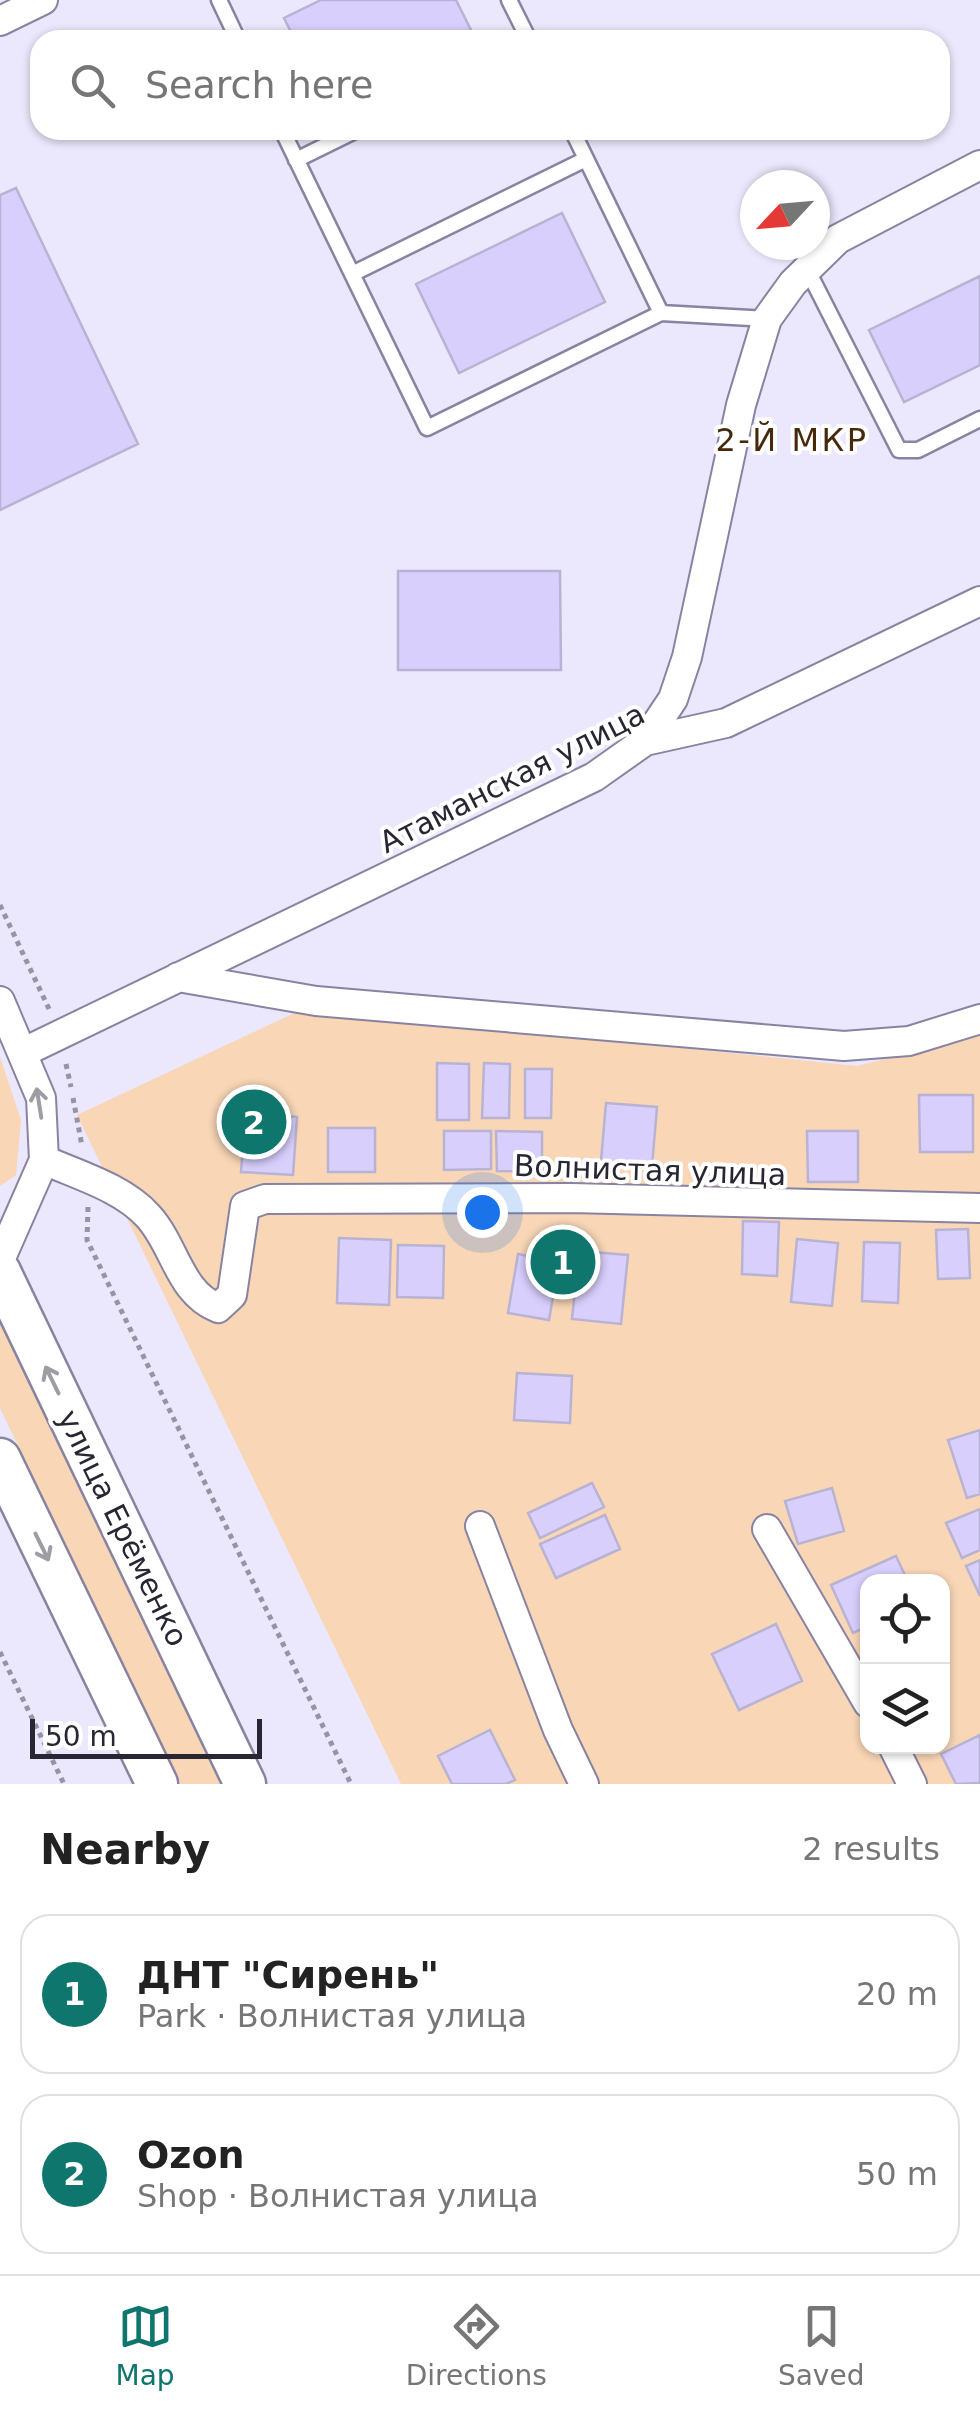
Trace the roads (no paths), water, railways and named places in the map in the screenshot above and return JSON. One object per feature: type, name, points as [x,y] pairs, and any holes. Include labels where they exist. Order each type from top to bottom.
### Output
[{"type":"street","points":[[0,20],[43,0]]},
{"type":"street","points":[[645,741],[673,698],[687,657],[741,405],[767,319],[807,270],[852,230],[980,166]]},
{"type":"street","name":"Атаманская улица","points":[[24,1052],[594,777],[645,741],[726,723],[980,601]]},
{"type":"street","points":[[178,977],[316,1000],[844,1046],[909,1040],[980,1019]]},
{"type":"street","points":[[0,1001],[41,1098],[44,1160],[0,1260]]},
{"type":"street","name":"Волнистая улица","points":[[44,1160],[114,1191],[148,1216],[199,1300],[218,1308],[232,1296],[245,1206],[265,1198],[571,1198],[980,1208]]},
{"type":"street","name":"улица Ерёменко","points":[[0,1272],[245,1784]]},
{"type":"street","points":[[0,1459],[10,1504],[157,1784]]},
{"type":"street","points":[[480,1526],[558,1730],[584,1784]]},
{"type":"street","points":[[767,1528],[860,1688]]},
{"type":"street","points":[[897,1754],[912,1784]]},
{"type":"lane","points":[[219,0],[233,30]]},
{"type":"lane","points":[[509,0],[524,30]]},
{"type":"lane","points":[[287,140],[427,428],[662,314],[767,319]]},
{"type":"lane","points":[[296,160],[337,140]]},
{"type":"lane","points":[[577,140],[662,314]]},
{"type":"lane","points":[[352,274],[586,160]]},
{"type":"lane","points":[[807,270],[899,450],[918,450],[980,419]]},
{"type":"place","name":"Ozon","points":[[254,1122]]},
{"type":"place","name":"ДНТ \"Сирень\"","points":[[563,1262]]},
{"type":"district","name":"2-Й МКР","points":[[792,440]]}]
